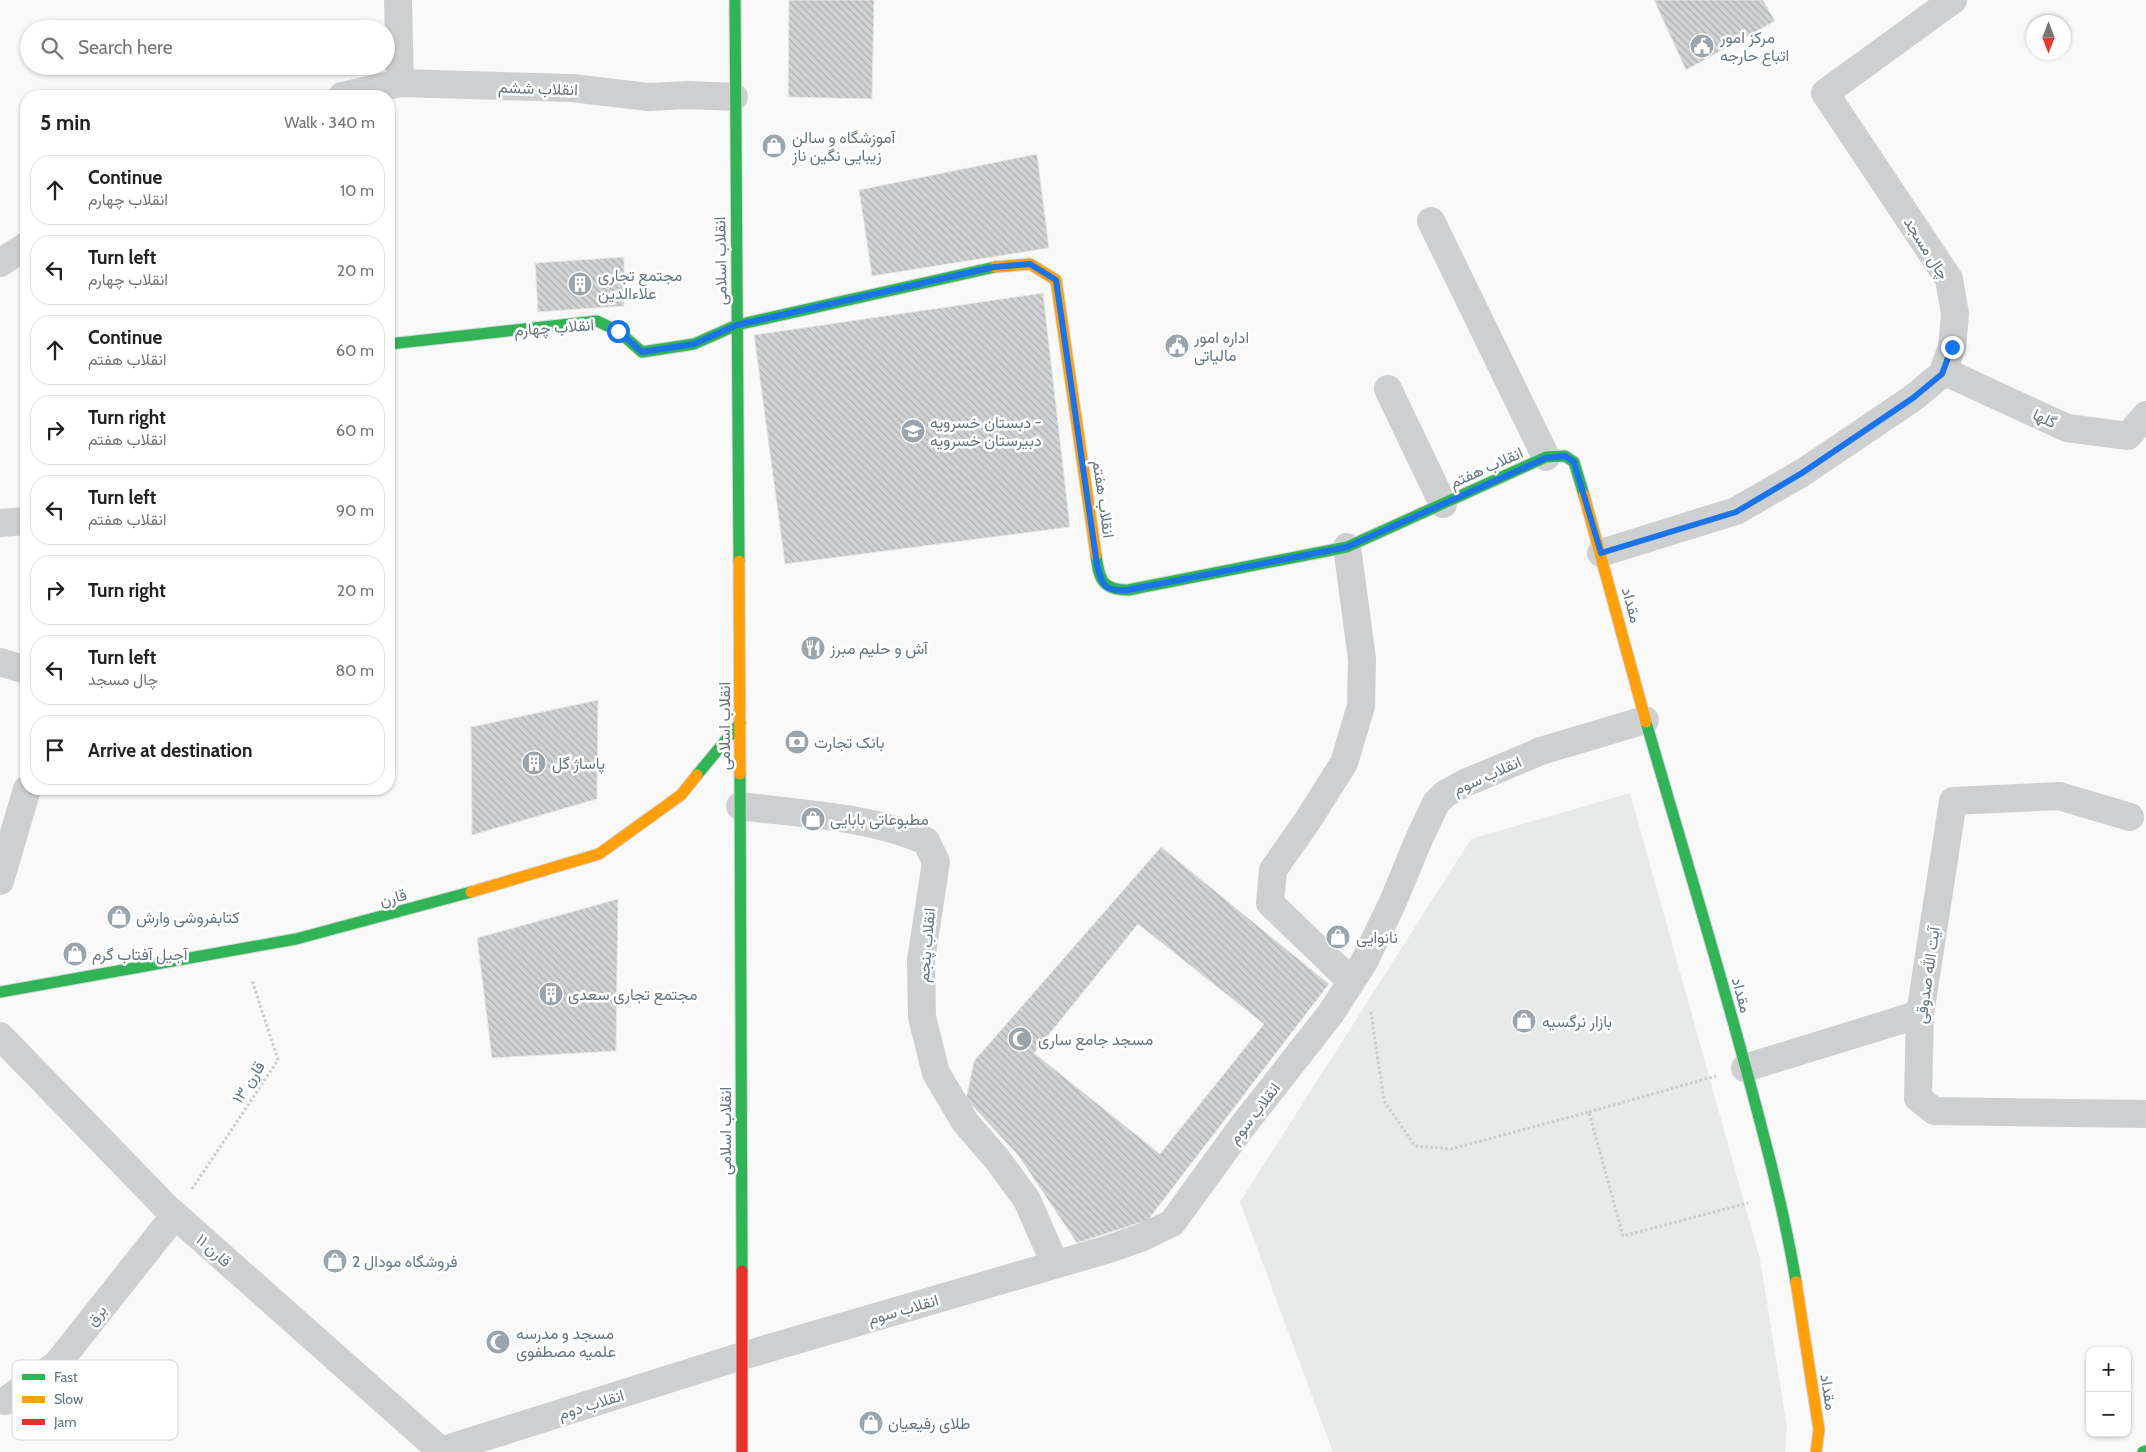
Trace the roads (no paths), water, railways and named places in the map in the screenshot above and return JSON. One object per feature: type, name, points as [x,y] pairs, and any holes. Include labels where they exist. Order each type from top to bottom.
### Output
[{"type":"street","points":[[398,0],[400,83]]},
{"type":"street","name":"انقلاب اسلامی","points":[[735,0],[734,97],[740,723],[742,1452]]},
{"type":"street","name":"چال مسجد","points":[[1942,374],[1952,347],[1955,314],[1949,279],[1825,93],[1953,0]]},
{"type":"street","name":"انقلاب ششم","points":[[369,90],[400,83],[572,88],[648,97],[689,95],[734,97]]},
{"type":"street","points":[[1432,221],[1546,458]]},
{"type":"street","points":[[0,263],[20,250]]},
{"type":"street","name":"انقلاب هفتم","points":[[737,325],[994,267],[1030,264],[1056,280],[1097,565],[1104,586],[1112,591],[1128,590],[1347,547],[1546,458]]},
{"type":"street","name":"انقلاب چهارم","points":[[395,343],[597,321],[618,331],[642,352],[694,344],[737,325]]},
{"type":"street","points":[[1601,553],[1736,512],[1802,473],[1913,398],[1942,374]]},
{"type":"street","name":"گلها","points":[[1942,374],[1952,375],[2067,428],[2128,436],[2146,415]]},
{"type":"street","points":[[1388,389],[1443,504]]},
{"type":"street","name":"مقداد","points":[[1546,458],[1565,456],[1574,462],[1601,553],[1645,720],[1745,1068],[1790,1246],[1819,1430],[1816,1452]]},
{"type":"street","points":[[0,523],[20,521]]},
{"type":"street","points":[[1347,547],[1362,659],[1361,706],[1344,763],[1308,820],[1273,870],[1270,903],[1358,971]]},
{"type":"street","points":[[0,662],[20,668]]},
{"type":"street","name":"انقلاب سوم","points":[[742,1356],[1109,1249],[1143,1237],[1172,1223],[1241,1128],[1331,1013],[1358,971],[1392,904],[1436,803],[1445,794],[1465,783],[1541,751],[1645,720]]},
{"type":"street","name":"قارن","points":[[0,992],[296,939],[469,894],[599,854],[681,795],[740,723]]},
{"type":"street","points":[[0,881],[25,795]]},
{"type":"street","name":"آیت الله صدوقی","points":[[2130,817],[2059,796],[1953,801],[1920,1014],[1918,1098],[1934,1111],[2146,1114]]},
{"type":"street","name":"انقلاب پنجم","points":[[740,806],[878,825],[903,831],[926,841],[936,862],[921,960],[922,1017],[936,1073],[965,1122],[997,1159],[1027,1200],[1055,1264]]},
{"type":"street","points":[[1745,1068],[1920,1014]]},
{"type":"street","name":"قارن ۱۱","points":[[0,1036],[175,1215],[439,1451]]},
{"type":"street","name":"برق","points":[[60,1360],[175,1215]]},
{"type":"street","name":"انقلاب دوم","points":[[439,1451],[742,1356]]},
{"type":"street","name":"برق","points":[[5,1401],[12,1396]]},
{"type":"place","name":"مرکز امور اتباع حارجه","points":[[1702,46]]},
{"type":"place","name":"آموزشگاه و سالن زیبایی نگین ناز","points":[[774,146]]},
{"type":"place","name":"مجتمع تجاری علاءالدین","points":[[580,284]]},
{"type":"place","name":"اداره امور مالیاتی","points":[[1177,346]]},
{"type":"place","name":"دبستان خسرویه - دبیرستان خسرویه","points":[[913,431]]},
{"type":"place","name":"آش و حلیم مبرز","points":[[813,648]]},
{"type":"place","name":"بانک تجارت","points":[[797,742]]},
{"type":"place","name":"پاساژ گل","points":[[534,763]]},
{"type":"place","name":"مطبوعاتی بابایی","points":[[813,819]]},
{"type":"place","name":"کتابفروشی وارش","points":[[119,917]]},
{"type":"place","name":"نانوایی","points":[[1338,937]]},
{"type":"place","name":"آجیل آفتاب گرم","points":[[75,954]]},
{"type":"place","name":"مجتمع تجاری سعدی","points":[[551,994]]},
{"type":"place","name":"بازار نرگسیه","points":[[1524,1021]]},
{"type":"place","name":"مسجد جامع ساری","points":[[1020,1039]]},
{"type":"place","name":"فروشگاه مودال 2","points":[[335,1261]]},
{"type":"place","name":"مسجد و مدرسه علمیه مصطفوی","points":[[498,1342]]},
{"type":"place","name":"طلای رفیعیان","points":[[871,1423]]}]
